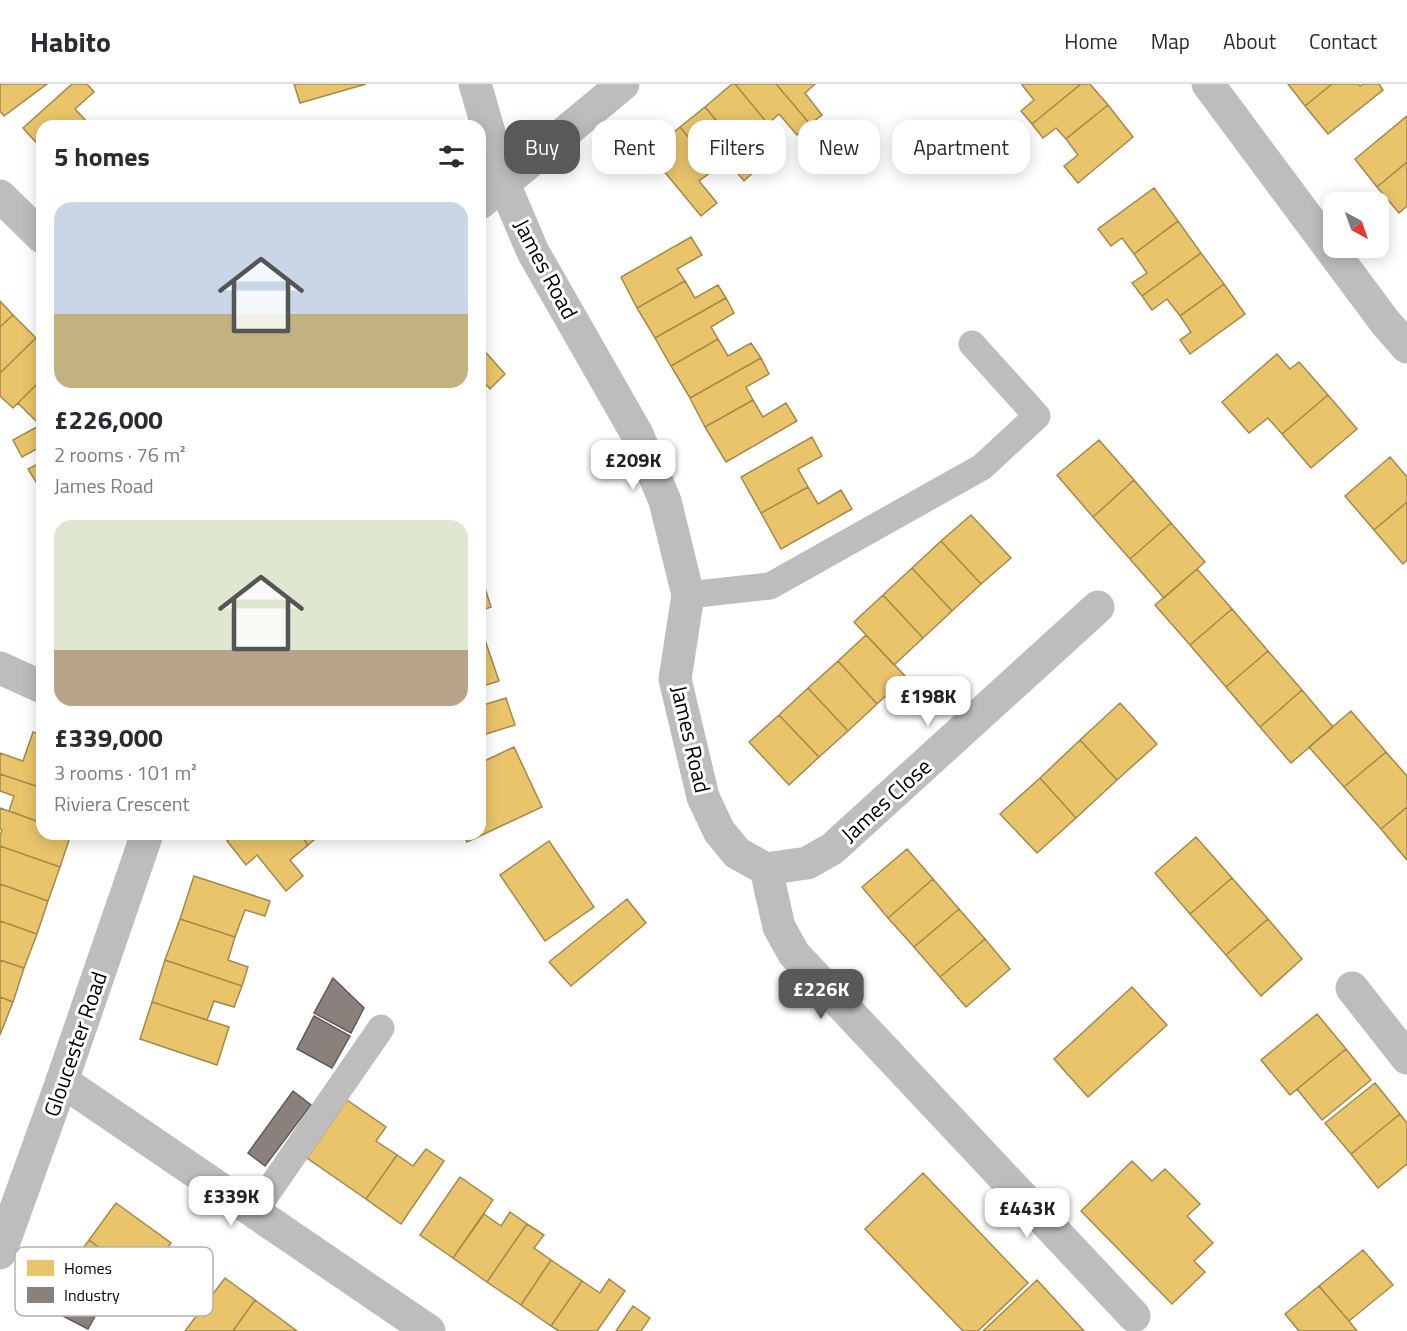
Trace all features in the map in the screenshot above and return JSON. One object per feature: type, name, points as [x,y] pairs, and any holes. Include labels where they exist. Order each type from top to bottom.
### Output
[{"type":"street","name":"James Road","points":[[475,84],[481,120]]},
{"type":"street","points":[[492,194],[623,84]]},
{"type":"street","points":[[1208,84],[1378,313],[1407,347]]},
{"type":"street","name":"James Road","points":[[486,155],[492,194],[533,252],[637,434],[665,501],[688,595],[675,679],[703,797],[719,831],[736,853],[766,869]]},
{"type":"street","points":[[0,196],[36,231]]},
{"type":"street","name":"James Close","points":[[766,869],[807,863],[832,849],[1098,607]]},
{"type":"street","points":[[0,668],[36,684]]},
{"type":"street","name":"Gloucester Road","points":[[0,1253],[145,840]]},
{"type":"street","points":[[766,869],[779,927],[794,954],[1134,1316]]},
{"type":"street","points":[[1352,988],[1407,1058]]},
{"type":"street","points":[[62,1081],[429,1331]]},
{"type":"lane","points":[[688,595],[770,586],[982,467],[1037,416],[972,344]]},
{"type":"lane","points":[[254,1212],[381,1028]]},
{"type":"building: Homes","points":[[0,84],[47,84],[4,116],[0,111]]},
{"type":"building: Homes","points":[[72,84],[87,84],[94,92],[75,109],[85,120],[36,120],[36,142],[23,128]]},
{"type":"building: Homes","points":[[294,84],[366,84],[300,103]]},
{"type":"building: Homes","points":[[732,84],[735,84],[765,120],[716,120],[705,107]]},
{"type":"building: Homes","points":[[735,84],[776,84],[807,120],[798,120],[797,135],[779,114],[772,120],[765,120]]},
{"type":"building: Homes","points":[[776,84],[815,84],[805,93],[822,115],[815,120],[807,120]]},
{"type":"building: Homes","points":[[1081,84],[1032,124],[1021,111],[1034,100],[1022,85]]},
{"type":"building: Homes","points":[[1081,84],[1090,84],[1108,105],[1066,139],[1056,128],[1043,138],[1032,124]]},
{"type":"building: Homes","points":[[1288,84],[1332,84],[1305,106]]},
{"type":"building: Homes","points":[[1332,84],[1358,84],[1360,86],[1379,84],[1383,90],[1328,134],[1305,106]]},
{"type":"building: Homes","points":[[1108,105],[1133,137],[1078,183],[1064,166],[1078,155],[1066,139]]},
{"type":"building: Homes","points":[[705,107],[716,120],[689,120]]},
{"type":"building: Homes","points":[[1407,116],[1407,162],[1377,187],[1355,159]]},
{"type":"building: Homes","points":[[688,121],[688,137],[680,127]]},
{"type":"building: Homes","points":[[680,127],[688,137],[688,174],[708,174],[699,181],[717,203],[701,216],[666,174],[676,174],[676,130]]},
{"type":"building: Homes","points":[[1407,162],[1407,206],[1399,213],[1389,201],[1389,192],[1381,192],[1377,187]]},
{"type":"building: Homes","points":[[738,174],[752,174],[744,181]]},
{"type":"building: Homes","points":[[1154,188],[1178,221],[1134,254],[1122,238],[1111,246],[1098,229]]},
{"type":"building: Homes","points":[[1178,221],[1201,253],[1142,296],[1132,283],[1147,273],[1134,254]]},
{"type":"building: Homes","points":[[691,237],[702,255],[677,269],[685,281],[637,308],[621,277]]},
{"type":"building: Homes","points":[[1201,253],[1224,284],[1180,316],[1167,299],[1152,310],[1142,296]]},
{"type":"building: Homes","points":[[685,281],[695,298],[718,285],[726,298],[655,338],[637,308]]},
{"type":"building: Homes","points":[[1224,284],[1245,314],[1190,354],[1180,340],[1191,332],[1180,316]]},
{"type":"building: Homes","points":[[726,298],[734,313],[711,327],[718,339],[671,366],[655,338]]},
{"type":"building: Homes","points":[[0,301],[13,315],[0,327]]},
{"type":"building: Homes","points":[[13,315],[36,338],[0,373],[0,327]]},
{"type":"building: Homes","points":[[36,338],[36,385],[13,408],[0,396],[0,373]]},
{"type":"building: Homes","points":[[718,339],[728,356],[751,343],[761,358],[690,398],[671,366]]},
{"type":"building: Homes","points":[[486,353],[505,374],[490,389],[486,385]]},
{"type":"building: Homes","points":[[1277,354],[1290,369],[1299,362],[1328,395],[1282,434],[1268,418],[1249,433],[1222,402]]},
{"type":"building: Homes","points":[[761,358],[769,374],[746,387],[753,400],[705,427],[690,398]]},
{"type":"building: Homes","points":[[36,385],[36,421],[18,403]]},
{"type":"building: Homes","points":[[1328,395],[1357,429],[1311,468],[1282,434]]},
{"type":"building: Homes","points":[[753,400],[763,417],[786,403],[797,421],[726,462],[705,427]]},
{"type":"building: Homes","points":[[36,427],[36,449],[22,457],[13,440]]},
{"type":"building: Homes","points":[[812,437],[822,456],[798,469],[808,487],[761,513],[741,477]]},
{"type":"building: Homes","points":[[1099,440],[1134,480],[1093,517],[1057,475]]},
{"type":"building: Homes","points":[[1390,457],[1407,477],[1407,502],[1374,530],[1345,496]]},
{"type":"building: Homes","points":[[36,465],[36,482],[28,469]]},
{"type":"building: Homes","points":[[1134,480],[1171,523],[1130,559],[1093,517]]},
{"type":"building: Homes","points":[[808,487],[818,504],[841,490],[852,509],[781,549],[761,513]]},
{"type":"building: Homes","points":[[1407,502],[1407,560],[1403,564],[1374,530]]},
{"type":"building: Homes","points":[[971,515],[1011,558],[981,584],[941,541]]},
{"type":"building: Homes","points":[[1171,523],[1205,562],[1164,598],[1130,559]]},
{"type":"building: Homes","points":[[941,541],[981,584],[952,611],[912,568]]},
{"type":"building: Homes","points":[[912,568],[952,611],[923,638],[883,595]]},
{"type":"building: Homes","points":[[1197,569],[1232,609],[1190,645],[1155,605]]},
{"type":"building: Homes","points":[[486,591],[491,607],[486,609]]},
{"type":"building: Homes","points":[[883,595],[923,638],[894,665],[854,622]]},
{"type":"building: Homes","points":[[1232,609],[1268,651],[1226,687],[1190,645]]},
{"type":"building: Homes","points":[[866,635],[906,677],[877,704],[838,661]]},
{"type":"building: Homes","points":[[486,643],[499,681],[486,685]]},
{"type":"building: Homes","points":[[1268,651],[1302,690],[1260,727],[1226,687]]},
{"type":"building: Homes","points":[[838,661],[877,704],[848,731],[808,688]]},
{"type":"building: Homes","points":[[808,688],[848,731],[819,757],[779,715]]},
{"type":"building: Homes","points":[[1302,690],[1333,727],[1291,763],[1260,727]]},
{"type":"building: Homes","points":[[506,698],[515,725],[486,734],[486,704]]},
{"type":"building: Homes","points":[[1120,703],[1157,744],[1117,780],[1080,740]]},
{"type":"building: Homes","points":[[1351,711],[1386,752],[1344,787],[1309,747]]},
{"type":"building: Homes","points":[[779,715],[819,757],[789,785],[749,742]]},
{"type":"building: Homes","points":[[33,732],[36,733],[36,786],[0,774],[0,753],[23,761]]},
{"type":"building: Homes","points":[[1080,740],[1117,780],[1076,818],[1040,778]]},
{"type":"building: Homes","points":[[514,747],[542,807],[486,833],[486,760]]},
{"type":"building: Homes","points":[[1386,752],[1407,776],[1407,807],[1381,829],[1344,787]]},
{"type":"building: Homes","points":[[0,774],[36,786],[36,821],[9,811],[14,796],[0,791]]},
{"type":"building: Homes","points":[[1040,778],[1076,818],[1037,853],[1000,814]]},
{"type":"building: Homes","points":[[1407,807],[1407,860],[1381,829]]},
{"type":"building: Homes","points":[[0,808],[36,821],[36,840],[69,840],[60,867],[0,846],[2,830],[0,829]]},
{"type":"building: Homes","points":[[1196,837],[1232,878],[1190,914],[1155,873]]},
{"type":"building: Homes","points":[[304,840],[308,845],[290,860],[303,876],[286,891],[257,855],[246,865],[227,841]]},
{"type":"building: Homes","points":[[304,840],[314,840],[308,845]]},
{"type":"building: Homes","points":[[549,841],[594,907],[545,941],[500,875]]},
{"type":"building: Homes","points":[[0,846],[60,867],[48,901],[0,884]]},
{"type":"building: Homes","points":[[907,849],[933,879],[888,918],[862,887]]},
{"type":"building: Homes","points":[[194,876],[270,901],[265,916],[245,910],[235,937],[180,919]]},
{"type":"building: Homes","points":[[1232,878],[1268,919],[1226,955],[1190,914]]},
{"type":"building: Homes","points":[[933,879],[959,909],[914,947],[888,918]]},
{"type":"building: Homes","points":[[0,884],[48,901],[37,934],[0,921]]},
{"type":"building: Homes","points":[[627,899],[646,923],[571,986],[549,962]]},
{"type":"building: Homes","points":[[959,909],[985,939],[940,977],[914,947]]},
{"type":"building: Homes","points":[[180,919],[235,937],[228,960],[248,967],[242,986],[165,960]]},
{"type":"building: Homes","points":[[1268,919],[1302,959],[1261,996],[1226,955]]},
{"type":"building: Homes","points":[[0,921],[37,934],[24,968],[0,960]]},
{"type":"building: Homes","points":[[985,939],[1010,969],[966,1007],[940,977]]},
{"type":"building: Homes","points":[[0,960],[24,968],[13,1002],[0,997]]},
{"type":"building: Homes","points":[[165,960],[242,986],[234,1007],[214,1001],[207,1020],[152,1002]]},
{"type":"building: Homes","points":[[1132,987],[1167,1025],[1088,1097],[1054,1059]]},
{"type":"building: Homes","points":[[0,997],[13,1002],[0,1035]]},
{"type":"building: Homes","points":[[152,1002],[229,1027],[217,1065],[140,1039]]},
{"type":"building: Homes","points":[[1317,1014],[1346,1049],[1290,1095],[1261,1060]]},
{"type":"building: Homes","points":[[1346,1049],[1371,1080],[1322,1120],[1297,1089]]},
{"type":"building: Homes","points":[[1375,1083],[1400,1114],[1351,1154],[1325,1123]]},
{"type":"building: Homes","points":[[347,1100],[386,1127],[376,1141],[397,1155],[366,1199],[307,1158]]},
{"type":"building: Homes","points":[[1400,1114],[1407,1123],[1407,1164],[1378,1188],[1351,1154]]},
{"type":"building: Homes","points":[[426,1149],[444,1161],[401,1224],[366,1199],[397,1155],[413,1166]]},
{"type":"building: Homes","points":[[1132,1161],[1152,1181],[1165,1169],[1200,1204],[1187,1216],[1213,1243],[1194,1261],[1205,1272],[1172,1304],[1081,1211]]},
{"type":"building: Homes","points":[[923,1173],[1028,1283],[978,1331],[963,1331],[865,1229]]},
{"type":"building: Homes","points":[[460,1177],[493,1200],[453,1258],[420,1235]]},
{"type":"building: Homes","points":[[116,1203],[171,1243],[168,1247],[98,1247],[89,1240]]},
{"type":"building: Homes","points":[[510,1212],[527,1224],[487,1282],[453,1258],[484,1214],[501,1226]]},
{"type":"building: Homes","points":[[527,1224],[544,1235],[534,1248],[551,1260],[521,1305],[487,1282]]},
{"type":"building: Homes","points":[[89,1240],[99,1247],[84,1247]]},
{"type":"building: Homes","points":[[1363,1250],[1393,1285],[1349,1321],[1319,1286]]},
{"type":"building: Homes","points":[[551,1260],[582,1281],[551,1326],[521,1305]]},
{"type":"building: Homes","points":[[225,1278],[255,1300],[233,1331],[185,1331],[196,1316],[213,1316],[213,1294]]},
{"type":"building: Homes","points":[[609,1279],[625,1291],[597,1331],[559,1331],[551,1326],[582,1281],[600,1293]]},
{"type":"building: Homes","points":[[1037,1280],[1084,1331],[983,1331]]},
{"type":"building: Homes","points":[[1319,1286],[1357,1331],[1299,1331],[1285,1314]]},
{"type":"building: Homes","points":[[255,1300],[297,1331],[233,1331]]},
{"type":"building: Homes","points":[[633,1306],[650,1318],[641,1331],[616,1331]]},
{"type":"building: Industry","points":[[333,978],[364,1008],[351,1033],[314,1013]]},
{"type":"building: Industry","points":[[314,1016],[350,1036],[332,1068],[297,1049]]},
{"type":"building: Industry","points":[[293,1091],[311,1105],[265,1166],[248,1153]]},
{"type":"building: Industry","points":[[63,1316],[95,1316],[88,1329]]}]
